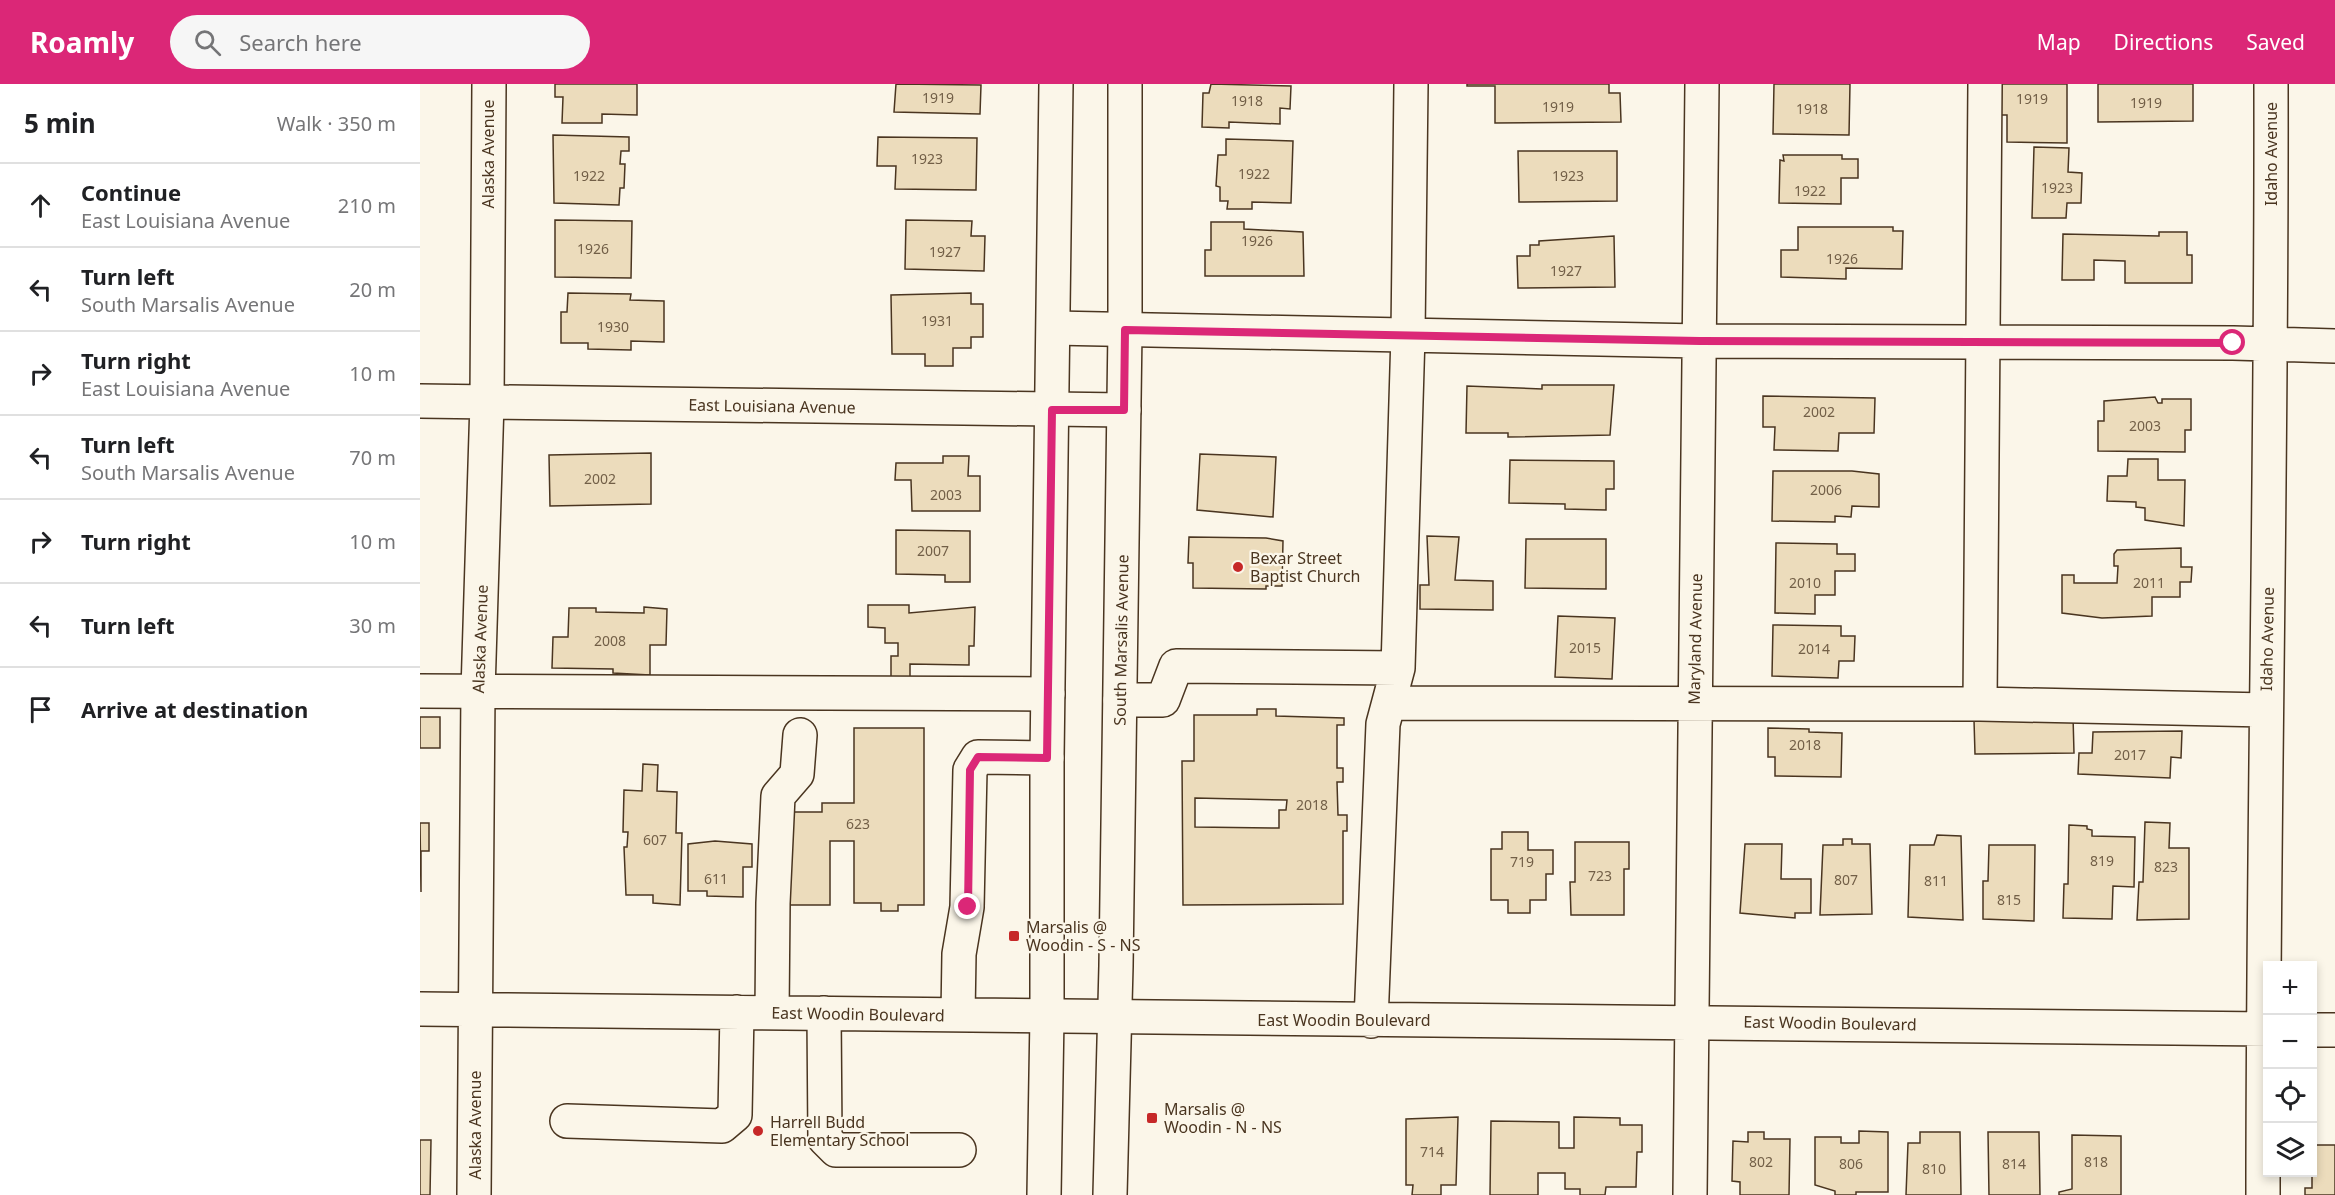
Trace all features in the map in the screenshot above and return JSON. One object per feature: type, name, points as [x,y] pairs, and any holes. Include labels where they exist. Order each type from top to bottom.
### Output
[{"type":"street","name":"Alaska Avenue","points":[[474,1195],[478,691],[487,402],[489,84]]},
{"type":"street","points":[[1044,1195],[1056,84]]},
{"type":"street","name":"South Marsalis Avenue","points":[[1110,1195],[1115,1017],[1124,410],[1125,84]]},
{"type":"street","points":[[1371,1021],[1383,724],[1398,668],[1408,335],[1411,84]]},
{"type":"street","name":"Maryland Avenue","points":[[1690,1195],[1690,1022],[1702,84]]},
{"type":"street","points":[[1980,704],[1985,84]]},
{"type":"street","name":"Idaho Avenue","points":[[2265,1015],[2271,84]]},
{"type":"street","points":[[1054,328],[1700,341],[2335,346]]},
{"type":"street","name":"East Louisiana Avenue","points":[[420,401],[1124,410]]},
{"type":"street","points":[[1120,700],[1163,700],[1176,666],[1398,668]]},
{"type":"street","points":[[420,690],[1048,694]]},
{"type":"street","points":[[1389,703],[1980,704],[2266,710]]},
{"type":"street","points":[[772,1013],[773,903],[778,796],[797,774],[800,735]]},
{"type":"street","points":[[958,1015],[959,954],[968,907],[970,770],[978,757],[1047,758]]},
{"type":"street","name":"East Woodin Boulevard","points":[[420,1009],[2263,1029]]},
{"type":"street","points":[[567,1121],[722,1126],[735,1115],[737,1012]]},
{"type":"street","points":[[824,1013],[825,1139],[836,1150],[959,1150]]},
{"type":"street","points":[[2317,1030],[2335,1030]]},
{"type":"street","name":"Idaho Avenue","points":[[2263,1195],[2265,1069]]},
{"type":"building","points":[[555,84],[637,84],[637,115],[602,114],[602,123],[562,123],[563,97],[555,97]]},
{"type":"building","points":[[896,84],[981,85],[980,114],[894,112]]},
{"type":"building","points":[[1211,84],[1291,86],[1290,109],[1280,108],[1280,124],[1229,122],[1229,128],[1202,127],[1203,93],[1209,93]]},
{"type":"building","points":[[1467,84],[1609,84],[1609,93],[1620,93],[1621,122],[1495,123],[1495,86],[1467,86]]},
{"type":"building","points":[[1774,84],[1850,84],[1849,135],[1773,134]]},
{"type":"building","points":[[1997,84],[2067,84],[2067,143],[2007,142],[2007,115],[1997,115]]},
{"type":"building","points":[[2098,84],[2193,84],[2193,121],[2098,122]]},
{"type":"building","points":[[553,135],[629,137],[629,151],[621,151],[620,164],[625,164],[624,188],[620,188],[619,205],[554,203]]},
{"type":"building","points":[[878,137],[977,138],[976,190],[895,189],[896,166],[877,166]]},
{"type":"building","points":[[1226,139],[1293,141],[1291,203],[1252,202],[1252,209],[1227,209],[1228,201],[1220,201],[1220,187],[1216,186],[1218,155],[1226,155]]},
{"type":"building","points":[[2034,147],[2069,148],[2068,172],[2082,173],[2081,203],[2067,203],[2066,218],[2032,218]]},
{"type":"building","points":[[1518,151],[1617,151],[1617,201],[1519,202]]},
{"type":"building","points":[[1783,155],[1842,155],[1842,159],[1858,159],[1858,178],[1841,178],[1841,204],[1779,203],[1780,160],[1784,161]]},
{"type":"building","points":[[555,220],[632,221],[631,278],[555,277]]},
{"type":"building","points":[[906,220],[972,221],[971,236],[985,236],[984,271],[905,269]]},
{"type":"building","points":[[1211,222],[1244,222],[1244,229],[1303,232],[1304,276],[1205,276],[1205,250],[1211,250]]},
{"type":"building","points":[[1798,227],[1893,227],[1893,231],[1903,231],[1902,269],[1846,268],[1846,279],[1781,277],[1781,250],[1798,250]]},
{"type":"building","points":[[2159,232],[2187,232],[2187,255],[2192,255],[2192,283],[2125,283],[2125,261],[2094,260],[2094,280],[2062,280],[2063,234],[2159,236]]},
{"type":"building","points":[[1614,236],[1615,287],[1518,288],[1517,256],[1530,256],[1530,245],[1539,245],[1539,241]]},
{"type":"building","points":[[568,293],[631,294],[630,300],[664,301],[664,342],[631,341],[631,350],[588,349],[588,343],[561,343],[561,312],[567,312]]},
{"type":"building","points":[[971,293],[971,304],[983,304],[983,337],[971,337],[971,348],[953,348],[953,366],[925,366],[925,354],[892,354],[891,295]]},
{"type":"building","points":[[1542,385],[1614,385],[1610,435],[1508,437],[1508,433],[1466,433],[1467,386],[1542,389]]},
{"type":"building","points":[[1763,396],[1875,398],[1874,433],[1839,433],[1838,451],[1774,450],[1775,427],[1763,427]]},
{"type":"building","points":[[2155,397],[2158,403],[2162,403],[2162,399],[2191,399],[2191,430],[2185,430],[2185,452],[2098,451],[2098,421],[2104,421],[2104,401]]},
{"type":"building","points":[[651,453],[651,504],[550,506],[549,455]]},
{"type":"building","points":[[1200,454],[1276,457],[1273,517],[1197,510]]},
{"type":"building","points":[[943,456],[969,456],[968,476],[980,476],[980,511],[912,511],[911,480],[895,480],[896,463],[943,463]]},
{"type":"building","points":[[2128,459],[2158,459],[2158,480],[2185,480],[2184,526],[2145,520],[2145,508],[2136,507],[2136,502],[2107,501],[2108,476],[2127,476]]},
{"type":"building","points":[[1510,460],[1614,461],[1614,489],[1606,489],[1606,510],[1565,509],[1565,504],[1509,503]]},
{"type":"building","points":[[1773,471],[1852,471],[1879,474],[1879,507],[1852,506],[1851,517],[1835,516],[1835,522],[1772,521]]},
{"type":"building","points":[[896,530],[970,531],[970,582],[945,582],[945,575],[896,574]]},
{"type":"building","points":[[1427,536],[1459,537],[1455,580],[1493,581],[1493,610],[1420,609],[1420,585],[1429,585]]},
{"type":"building","points":[[1189,537],[1266,538],[1283,541],[1282,586],[1266,586],[1266,589],[1193,588],[1193,563],[1188,563]]},
{"type":"building","points":[[1526,539],[1606,539],[1606,589],[1525,588]]},
{"type":"building","points":[[1776,543],[1837,544],[1837,554],[1855,554],[1855,571],[1835,571],[1835,595],[1815,595],[1815,614],[1775,613]]},
{"type":"building","points":[[2181,548],[2181,567],[2192,567],[2191,582],[2180,582],[2180,597],[2152,597],[2152,616],[2102,618],[2062,613],[2062,575],[2074,575],[2074,583],[2117,583],[2118,566],[2114,566],[2114,554],[2117,550]]},
{"type":"building","points":[[868,605],[909,605],[909,613],[975,607],[974,646],[969,646],[969,665],[910,664],[910,685],[891,684],[891,656],[898,656],[898,643],[885,643],[885,628],[868,627]]},
{"type":"building","points":[[644,607],[667,609],[666,645],[650,645],[650,675],[613,673],[613,669],[552,668],[553,637],[568,637],[569,608],[596,608],[596,612],[644,613]]},
{"type":"building","points":[[1558,616],[1615,618],[1612,679],[1555,677]]},
{"type":"building","points":[[1773,625],[1841,626],[1841,636],[1855,636],[1854,661],[1839,661],[1838,678],[1772,676]]},
{"type":"building","points":[[1257,709],[1276,709],[1276,716],[1344,718],[1344,725],[1337,725],[1337,768],[1343,768],[1343,782],[1337,782],[1338,815],[1347,815],[1347,831],[1343,831],[1343,904],[1183,905],[1182,761],[1194,761],[1194,715],[1257,715]],"holes":[[[1195,798],[1287,800],[1286,810],[1279,810],[1279,828],[1195,827]]]},
{"type":"building","points":[[2073,716],[2074,753],[1975,754],[1974,720]]},
{"type":"building","points":[[420,717],[440,717],[440,748],[420,748]]},
{"type":"building","points":[[854,728],[924,728],[924,905],[898,905],[898,911],[881,911],[881,903],[854,903],[854,841],[830,841],[830,905],[777,905],[792,812],[822,812],[822,803],[854,803]]},
{"type":"building","points":[[1768,728],[1842,733],[1841,777],[1775,776],[1775,757],[1768,757]]},
{"type":"building","points":[[2182,731],[2181,758],[2171,757],[2170,778],[2078,774],[2079,753],[2092,753],[2093,732]]},
{"type":"building","points":[[643,764],[658,765],[657,791],[677,792],[676,833],[682,833],[680,905],[653,903],[653,895],[626,895],[624,847],[627,847],[628,832],[623,832],[624,790],[642,791]]},
{"type":"building","points":[[2145,822],[2170,823],[2169,848],[2189,848],[2189,919],[2137,920],[2139,882],[2143,882]]},
{"type":"building","points":[[420,823],[429,823],[429,851],[421,851],[421,892]]},
{"type":"building","points":[[2069,825],[2087,826],[2087,829],[2092,830],[2092,836],[2135,837],[2134,887],[2113,886],[2112,919],[2063,918],[2064,884],[2068,884]]},
{"type":"building","points":[[1502,832],[1528,832],[1528,850],[1553,850],[1553,874],[1546,874],[1546,900],[1530,900],[1530,913],[1508,913],[1508,900],[1491,900],[1491,849],[1502,849]]},
{"type":"building","points":[[1937,835],[1961,836],[1963,920],[1908,917],[1910,845],[1934,845]]},
{"type":"building","points":[[1843,839],[1852,839],[1852,844],[1870,844],[1872,914],[1820,915],[1823,845],[1843,845]]},
{"type":"building","points":[[715,841],[752,844],[752,867],[743,867],[743,897],[707,896],[707,891],[688,891],[688,844]]},
{"type":"building","points":[[1575,842],[1629,842],[1629,869],[1624,869],[1624,915],[1571,915],[1570,882],[1575,882]]},
{"type":"building","points":[[1745,844],[1782,844],[1781,879],[1811,879],[1811,913],[1795,913],[1795,918],[1740,913]]},
{"type":"building","points":[[1989,845],[2035,845],[2034,921],[1983,919],[1983,881],[1988,881]]},
{"type":"building","points":[[1458,1117],[1456,1185],[1441,1185],[1441,1195],[1412,1195],[1413,1185],[1406,1185],[1406,1119]]},
{"type":"building","points":[[1574,1117],[1620,1118],[1620,1125],[1642,1125],[1642,1152],[1637,1152],[1636,1187],[1606,1187],[1605,1195],[1580,1195],[1580,1189],[1565,1189],[1565,1173],[1538,1173],[1538,1195],[1490,1195],[1491,1121],[1559,1122],[1559,1148],[1574,1148]]},
{"type":"building","points":[[1859,1131],[1888,1132],[1888,1192],[1856,1192],[1856,1195],[1835,1195],[1835,1191],[1815,1185],[1815,1137],[1841,1137],[1841,1143],[1859,1143]]},
{"type":"building","points":[[1748,1132],[1764,1132],[1764,1139],[1790,1139],[1789,1195],[1740,1195],[1740,1182],[1732,1181],[1733,1141],[1748,1142]]},
{"type":"building","points":[[1920,1132],[1960,1132],[1961,1195],[1906,1195],[1908,1143],[1920,1143]]},
{"type":"building","points":[[1988,1132],[2039,1132],[2040,1195],[1989,1195]]},
{"type":"building","points":[[2072,1135],[2121,1136],[2121,1195],[2059,1195],[2059,1192],[2072,1189]]},
{"type":"building","points":[[420,1140],[431,1140],[430,1195],[420,1195]]},
{"type":"building","points":[[2317,1145],[2335,1145],[2335,1195],[2305,1195],[2305,1188],[2312,1188],[2312,1177],[2317,1177]]},
{"type":"place","name":"Bexar Street Baptist Church","points":[[1238,567]]},
{"type":"place","name":"Marsalis @ Woodin - S - NS","points":[[1014,936]]},
{"type":"place","name":"Marsalis @ Woodin - N - NS","points":[[1152,1118]]},
{"type":"place","name":"Harrell Budd Elementary School","points":[[758,1131]]},
{"type":"route","points":[[968,907],[970,770],[978,757],[1047,758],[1052,410],[1124,410],[1125,330],[1700,341],[2233,343]]}]
